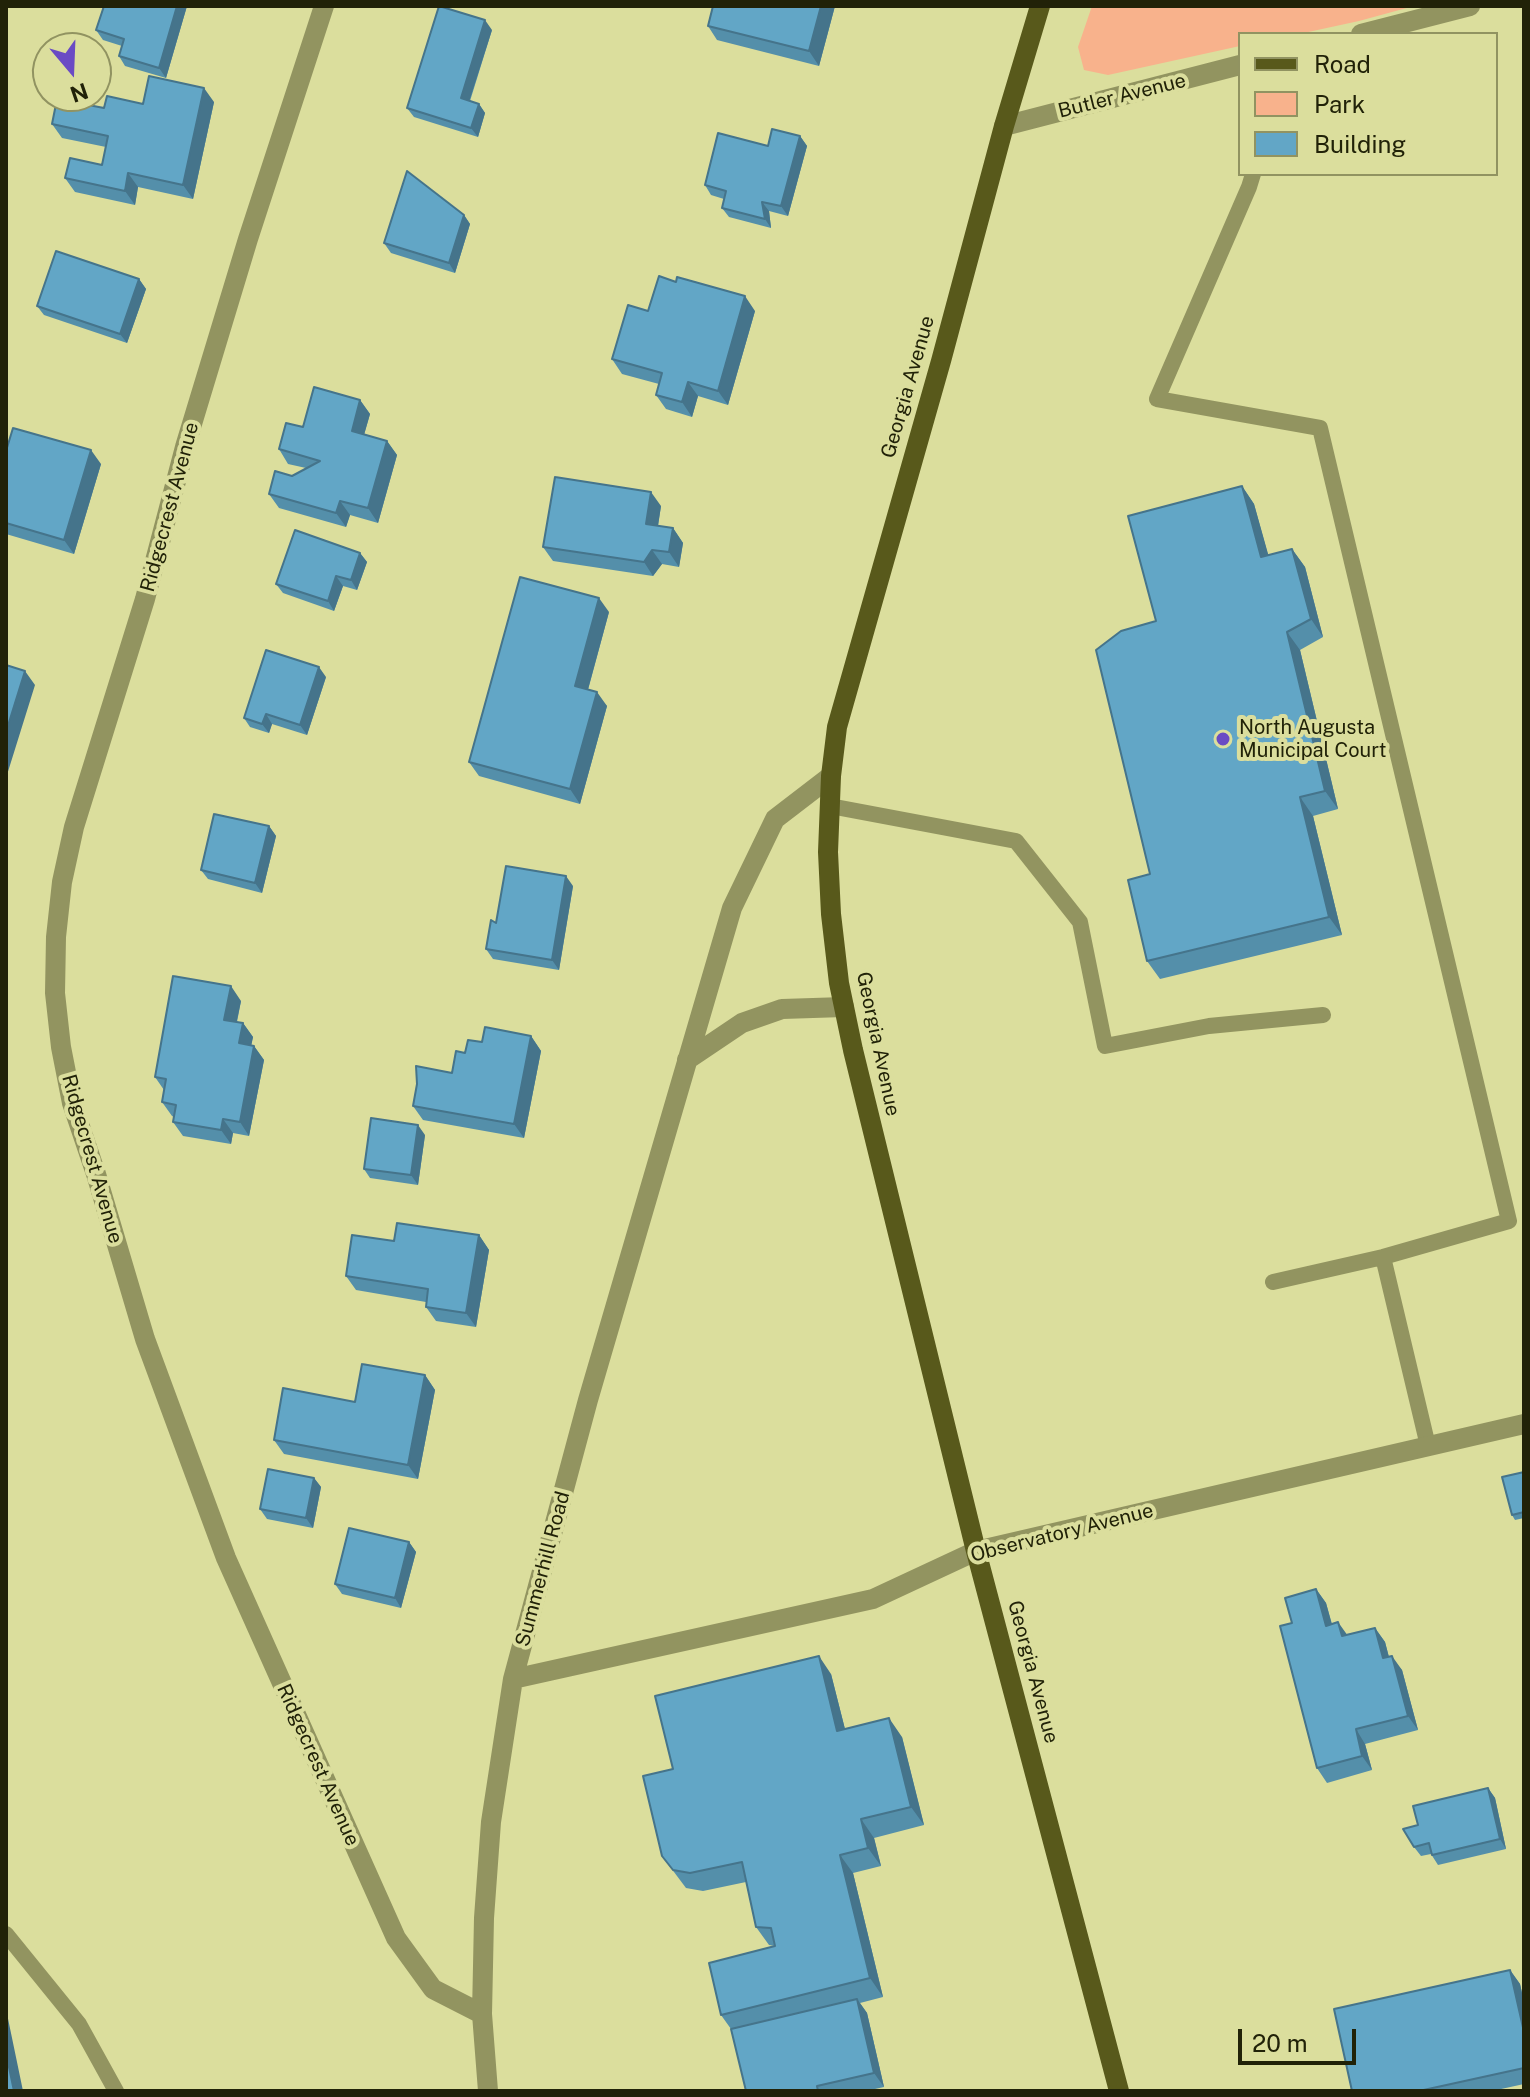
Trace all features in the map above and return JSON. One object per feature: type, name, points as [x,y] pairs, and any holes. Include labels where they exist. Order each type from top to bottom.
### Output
[{"type":"main road","name":"Georgia Avenue","points":[[1040,6],[837,727],[827,844],[831,914],[853,1050],[976,1551],[1119,2091]]},
{"type":"street","name":"Ridgecrest Avenue","points":[[324,6],[248,239],[185,447],[145,599],[74,827],[62,882],[56,937],[55,993],[72,1103],[145,1339],[226,1558],[396,1938],[433,1989],[482,2014]]},
{"type":"street","points":[[1369,32],[1470,6]]},
{"type":"street","name":"Butler Avenue","points":[[1004,126],[1238,66]]},
{"type":"street","name":"Summerhill Road","points":[[488,2091],[482,2014],[484,1918],[491,1822],[513,1679],[588,1400],[732,908],[775,819],[831,776]]},
{"type":"street","points":[[687,1060],[742,1023],[770,1013],[782,1009],[844,1007]]},
{"type":"street","name":"Observatory Avenue","points":[[513,1679],[873,1599],[976,1551],[1524,1424]]},
{"type":"lane","points":[[1252,176],[1157,399],[1320,428],[1509,1221],[1383,1257],[1273,1282]]},
{"type":"lane","points":[[830,806],[1016,841],[1080,922],[1105,1046],[1209,1026],[1323,1015]]},
{"type":"lane","points":[[1383,1257],[1428,1446]]},
{"type":"lane","points":[[6,1934],[79,2024],[116,2091]]},
{"type":"green space","points":[[1092,6],[1414,6],[1308,32],[1238,32],[1238,46],[1108,75],[1084,70],[1078,47]]},
{"type":"building","points":[[104,6],[177,6],[159,68],[119,56],[124,39],[112,35],[112,32],[96,30]]},
{"type":"building","points":[[439,6],[485,20],[461,98],[479,104],[471,128],[407,108]]},
{"type":"building","points":[[713,6],[821,6],[809,51],[708,26]]},
{"type":"building","points":[[149,76],[204,88],[183,185],[128,173],[125,191],[65,178],[70,158],[102,165],[108,136],[52,124],[54,112],[112,112],[112,97],[143,104]]},
{"type":"building","points":[[772,129],[800,136],[781,206],[762,202],[765,219],[722,208],[726,191],[705,185],[718,133],[768,146]]},
{"type":"building","points":[[407,171],[464,215],[449,263],[384,243]]},
{"type":"building","points":[[56,251],[139,279],[120,334],[37,306]]},
{"type":"building","points":[[659,276],[676,282],[677,277],[745,296],[718,391],[688,382],[682,402],[656,395],[662,373],[612,359],[628,305],[648,311]]},
{"type":"building","points":[[314,387],[360,400],[352,431],[387,441],[368,508],[340,501],[336,513],[269,494],[275,471],[292,476],[320,461],[279,449],[286,423],[303,427]]},
{"type":"building","points":[[13,428],[91,450],[64,540],[6,523],[6,451]]},
{"type":"building","points":[[555,477],[651,492],[646,524],[673,528],[669,552],[652,550],[644,562],[543,547]]},
{"type":"building","name":"North Augusta Municipal Court","points":[[1242,486],[1261,557],[1292,549],[1311,619],[1287,632],[1325,791],[1300,797],[1329,917],[1147,961],[1128,880],[1150,874],[1096,650],[1121,631],[1156,621],[1128,516]]},
{"type":"building","points":[[295,530],[360,553],[351,580],[336,576],[328,601],[276,584]]},
{"type":"building","points":[[520,577],[599,598],[575,686],[597,692],[570,789],[469,762]]},
{"type":"building","points":[[266,650],[319,667],[300,725],[266,714],[262,724],[244,718]]},
{"type":"building","points":[[6,665],[25,671],[6,732]]},
{"type":"building","points":[[214,814],[269,826],[255,883],[201,870]]},
{"type":"building","points":[[506,866],[566,876],[552,960],[486,949],[491,920],[496,923]]},
{"type":"building","points":[[173,976],[231,986],[224,1020],[243,1023],[239,1043],[254,1046],[240,1122],[223,1119],[221,1130],[173,1122],[176,1105],[162,1102],[166,1079],[155,1077]]},
{"type":"building","points":[[485,1027],[531,1036],[514,1124],[413,1106],[416,1066],[452,1073],[456,1051],[465,1053],[468,1040],[482,1042]]},
{"type":"building","points":[[371,1118],[418,1125],[411,1175],[364,1169]]},
{"type":"building","points":[[397,1223],[479,1235],[466,1313],[426,1307],[428,1289],[346,1276],[352,1235],[394,1241]]},
{"type":"building","points":[[362,1364],[425,1375],[408,1465],[274,1440],[283,1388],[355,1402]]},
{"type":"building","points":[[268,1469],[314,1478],[306,1518],[260,1509]]},
{"type":"building","points":[[1524,1472],[1524,1512],[1512,1515],[1502,1477]]},
{"type":"building","points":[[349,1528],[409,1542],[395,1598],[335,1584]]},
{"type":"building","points":[[1316,1589],[1326,1626],[1338,1622],[1342,1636],[1375,1628],[1383,1658],[1392,1656],[1408,1716],[1356,1729],[1362,1756],[1317,1768],[1280,1626],[1292,1623],[1285,1598]]},
{"type":"building","points":[[819,1656],[837,1731],[889,1718],[911,1807],[861,1819],[868,1848],[840,1855],[870,1978],[721,2015],[709,1963],[775,1946],[771,1928],[756,1927],[742,1862],[690,1873],[673,1870],[662,1856],[643,1776],[673,1769],[655,1696]]},
{"type":"building","points":[[1488,1788],[1500,1839],[1432,1855],[1429,1843],[1414,1847],[1403,1829],[1418,1825],[1413,1806]]},
{"type":"building","points":[[1510,1970],[1524,2032],[1524,2068],[1419,2091],[1352,2091],[1334,2009]]},
{"type":"building","points":[[857,1999],[874,2073],[817,2086],[818,2091],[746,2091],[731,2029]]},
{"type":"building","points":[[6,2053],[14,2091],[6,2091]]},
{"type":"place","name":"North Augusta Municipal Court","points":[[1223,739]]}]
